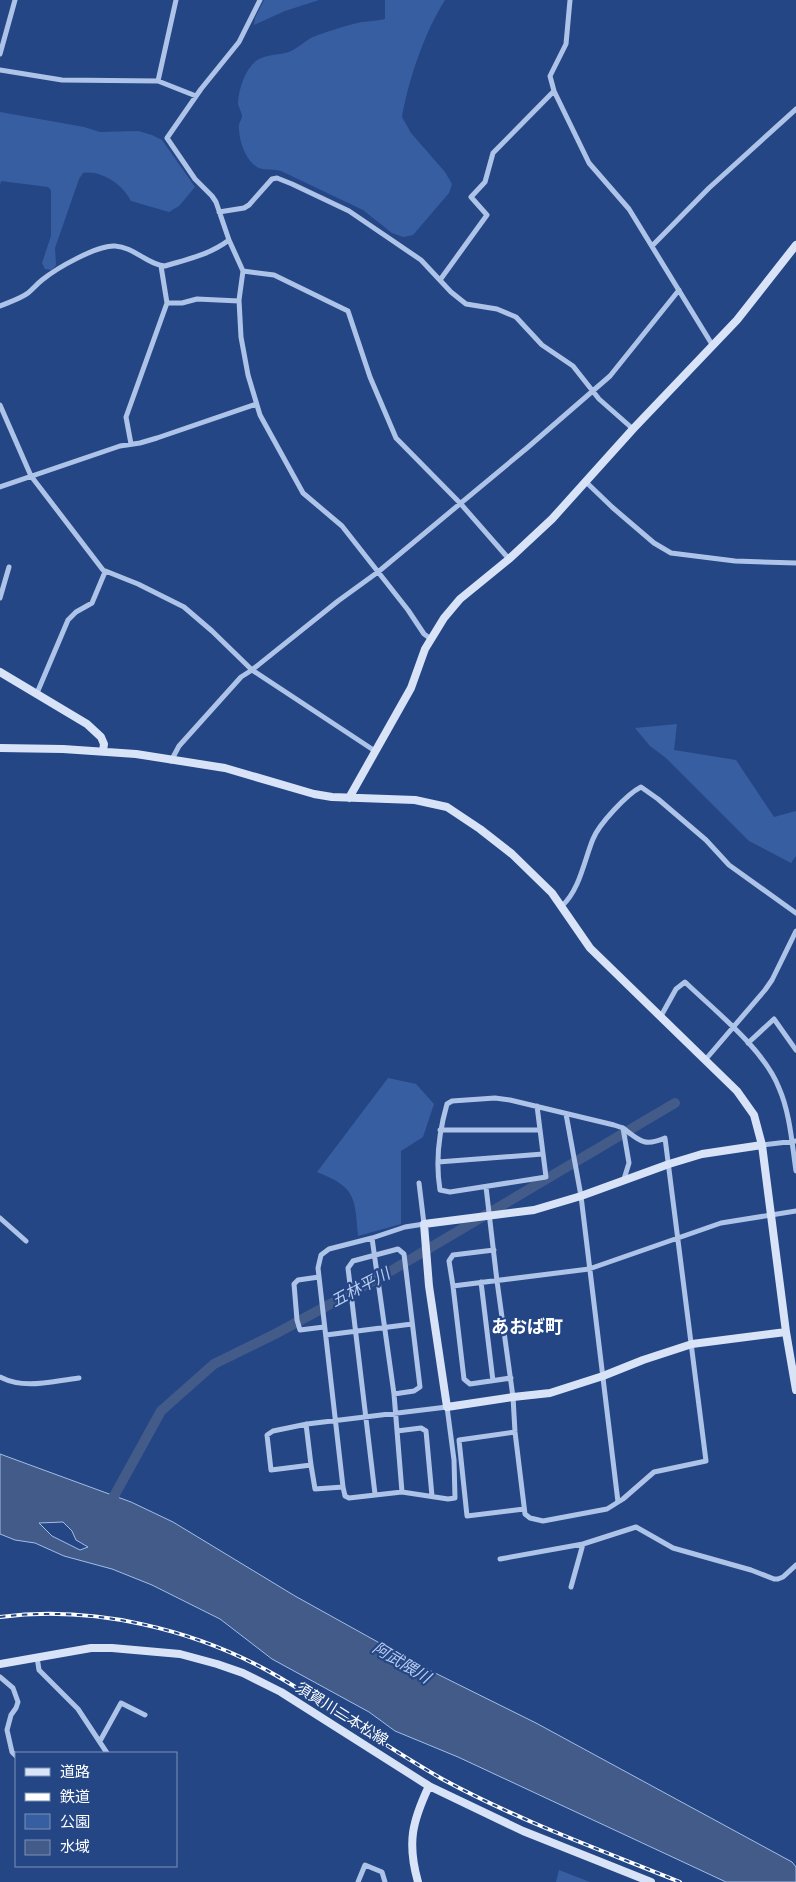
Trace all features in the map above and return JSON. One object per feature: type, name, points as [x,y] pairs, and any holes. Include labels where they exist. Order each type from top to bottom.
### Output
[{"type":"street","points":[[0,54],[14,0]]},
{"type":"street","points":[[158,81],[176,0]]},
{"type":"street","points":[[260,0],[239,42],[196,96],[167,138],[195,179],[212,196],[243,271],[239,301],[241,337],[260,415],[286,458],[303,493],[342,526],[424,634],[431,639]]},
{"type":"street","points":[[570,0],[566,44],[550,76],[554,91],[590,163],[629,209],[713,346]]},
{"type":"street","points":[[0,70],[62,80],[158,81],[196,96]]},
{"type":"street","points":[[440,280],[487,215],[471,197],[485,182],[491,156],[554,91]]},
{"type":"street","points":[[652,246],[709,188],[796,109]]},
{"type":"street","points":[[219,212],[249,206],[272,179],[277,178],[350,211],[421,260],[451,292],[466,304],[498,309],[516,318],[542,345],[573,366],[593,392],[633,430]]},
{"type":"street","points":[[0,306],[26,294],[42,280],[95,249],[109,246],[122,247],[161,266],[214,251],[229,240]]},
{"type":"street","points":[[349,798],[411,688],[425,650],[444,618],[460,599],[509,559],[552,519],[585,481],[737,320],[796,244]]},
{"type":"street","points":[[131,444],[126,417],[167,303],[161,266]]},
{"type":"street","points":[[243,271],[274,275],[348,311],[363,358],[394,434],[401,444],[460,503],[509,559]]},
{"type":"street","points":[[171,761],[179,746],[232,686],[338,601],[378,572],[593,392],[618,368],[679,290]]},
{"type":"street","points":[[167,303],[185,302],[197,298],[239,301]]},
{"type":"street","points":[[0,486],[120,446],[157,438],[256,404]]},
{"type":"street","points":[[0,405],[31,476],[105,572],[138,584],[184,607],[252,670],[375,751]]},
{"type":"street","points":[[585,481],[654,544],[673,554],[735,561],[796,563]]},
{"type":"street","points":[[0,598],[10,568]]},
{"type":"street","points":[[37,693],[68,620],[76,612],[92,603],[105,572]]},
{"type":"street","points":[[0,672],[37,693],[97,732],[103,740],[103,751]]},
{"type":"street","points":[[0,748],[103,751],[136,754],[225,768],[303,792],[349,798],[414,800],[447,807],[480,829],[520,862],[552,893],[590,948],[706,1059],[737,1091],[754,1115],[762,1145],[773,1216],[786,1332],[796,1390]]},
{"type":"street","points":[[562,906],[572,894],[600,827],[641,787],[706,840],[729,865],[796,913]]},
{"type":"street","points":[[706,1059],[732,1027],[757,1001],[772,980],[796,931]]},
{"type":"street","points":[[661,1016],[676,989],[684,982],[748,1043],[771,1071],[780,1090],[794,1141],[796,1171]]},
{"type":"street","points":[[748,1043],[774,1019],[796,1050]]},
{"type":"street","points":[[486,1187],[497,1281],[514,1396],[515,1432],[525,1514],[530,1518],[543,1521],[607,1509],[654,1472],[706,1461],[665,1138],[654,1143],[642,1142],[623,1128],[537,1106],[503,1098],[452,1101],[447,1104],[437,1148],[441,1190],[450,1192],[546,1177],[537,1106]]},
{"type":"street","points":[[566,1114],[581,1196],[618,1502]]},
{"type":"street","points":[[623,1128],[629,1163],[624,1179]]},
{"type":"street","points":[[440,1130],[540,1130]]},
{"type":"street","points":[[419,1183],[424,1224],[429,1286],[454,1460],[456,1494],[454,1499],[451,1500],[402,1492],[347,1498],[343,1487],[318,1268],[321,1255],[326,1250],[405,1227],[424,1224],[534,1210],[581,1196],[624,1179],[702,1154],[794,1141]]},
{"type":"street","points":[[438,1162],[543,1154]]},
{"type":"street","points":[[453,1286],[589,1269],[721,1223],[796,1211]]},
{"type":"street","points":[[0,1218],[26,1241]]},
{"type":"street","points":[[372,1238],[394,1394],[402,1492]]},
{"type":"street","points":[[375,1494],[348,1268],[353,1261],[398,1249],[404,1254],[420,1387],[414,1391],[394,1394]]},
{"type":"street","points":[[494,1250],[451,1256],[448,1261],[453,1286],[464,1379],[470,1384],[511,1378]]},
{"type":"street","points":[[319,1277],[295,1282],[297,1320],[300,1330],[324,1327]]},
{"type":"street","points":[[481,1282],[493,1381]]},
{"type":"street","points":[[326,1335],[412,1324]]},
{"type":"street","points":[[311,1465],[273,1471],[270,1468],[267,1436],[273,1431],[306,1424],[447,1407],[514,1396],[550,1393],[692,1344],[741,1336],[786,1332]]},
{"type":"street","points":[[0,1377],[24,1385],[79,1378]]},
{"type":"street","points":[[306,1424],[315,1489],[343,1487]]},
{"type":"street","points":[[397,1431],[421,1428],[426,1431],[432,1496]]},
{"type":"street","points":[[515,1432],[459,1440],[466,1507],[468,1516],[524,1509]]},
{"type":"street","points":[[500,1559],[583,1544],[639,1527],[673,1548],[752,1570],[778,1580],[796,1565]]},
{"type":"street","points":[[570,1587],[583,1544]]},
{"type":"street","name":"須賀川二本松線","points":[[0,1664],[92,1648],[180,1654],[217,1664],[243,1673],[281,1692],[429,1786],[523,1831],[651,1882]]},
{"type":"street","points":[[37,1657],[39,1670],[78,1710],[107,1752]]},
{"type":"street","points":[[0,1678],[13,1688],[18,1702],[11,1715],[7,1730],[12,1752],[15,1755]]},
{"type":"street","points":[[100,1741],[121,1703],[145,1715]]},
{"type":"street","points":[[418,1882],[414,1870],[413,1826],[429,1786]]},
{"type":"street","points":[[358,1882],[364,1865],[382,1872],[384,1882]]},
{"type":"green space","points":[[264,0],[319,0],[285,11],[254,25],[255,18]]},
{"type":"green space","points":[[385,0],[445,0],[431,26],[418,57],[408,88],[402,117],[411,133],[445,172],[452,184],[449,193],[413,235],[403,237],[392,233],[363,210],[281,171],[257,167],[245,152],[240,140],[239,127],[242,117],[238,102],[240,90],[247,72],[254,62],[266,56],[289,52],[314,36],[357,23],[385,19]]},
{"type":"green space","points":[[0,112],[84,127],[100,132],[138,131],[152,135],[162,140],[195,187],[179,206],[169,212],[131,201],[123,189],[104,176],[83,173],[79,179],[55,248],[56,265],[52,270],[45,269],[42,263],[51,236],[51,190],[48,187],[1,181],[0,186]]},
{"type":"green space","points":[[677,724],[674,750],[736,760],[774,817],[796,811],[796,856],[791,863],[749,841],[666,758],[650,746],[635,728]]},
{"type":"green space","points":[[388,1078],[416,1084],[434,1104],[423,1137],[401,1151],[401,1224],[358,1236],[356,1211],[351,1195],[339,1183],[317,1172]]},
{"type":"green space","points":[[559,1870],[590,1882],[556,1882]]},
{"type":"water","name":"阿武隈川","points":[[0,1454],[131,1502],[173,1522],[295,1596],[421,1666],[536,1723],[792,1862],[796,1867],[796,1882],[726,1882],[458,1757],[395,1731],[369,1712],[272,1659],[220,1619],[152,1585],[112,1569],[64,1556],[35,1543],[15,1540],[0,1534]],"holes":[[[63,1522],[72,1531],[76,1540],[88,1547],[80,1550],[52,1536],[39,1523]]]},
{"type":"waterway","name":"五林平川","points":[[106,1507],[113,1498],[161,1411],[214,1364],[277,1333],[389,1272],[675,1103]]},
{"type":"railway","points":[[0,1617],[35,1614],[107,1618],[143,1624],[213,1645],[246,1659],[277,1676],[423,1768],[473,1795],[561,1834],[680,1882]]},
{"type":"district","name":"あおば町","points":[[527,1327]]}]
